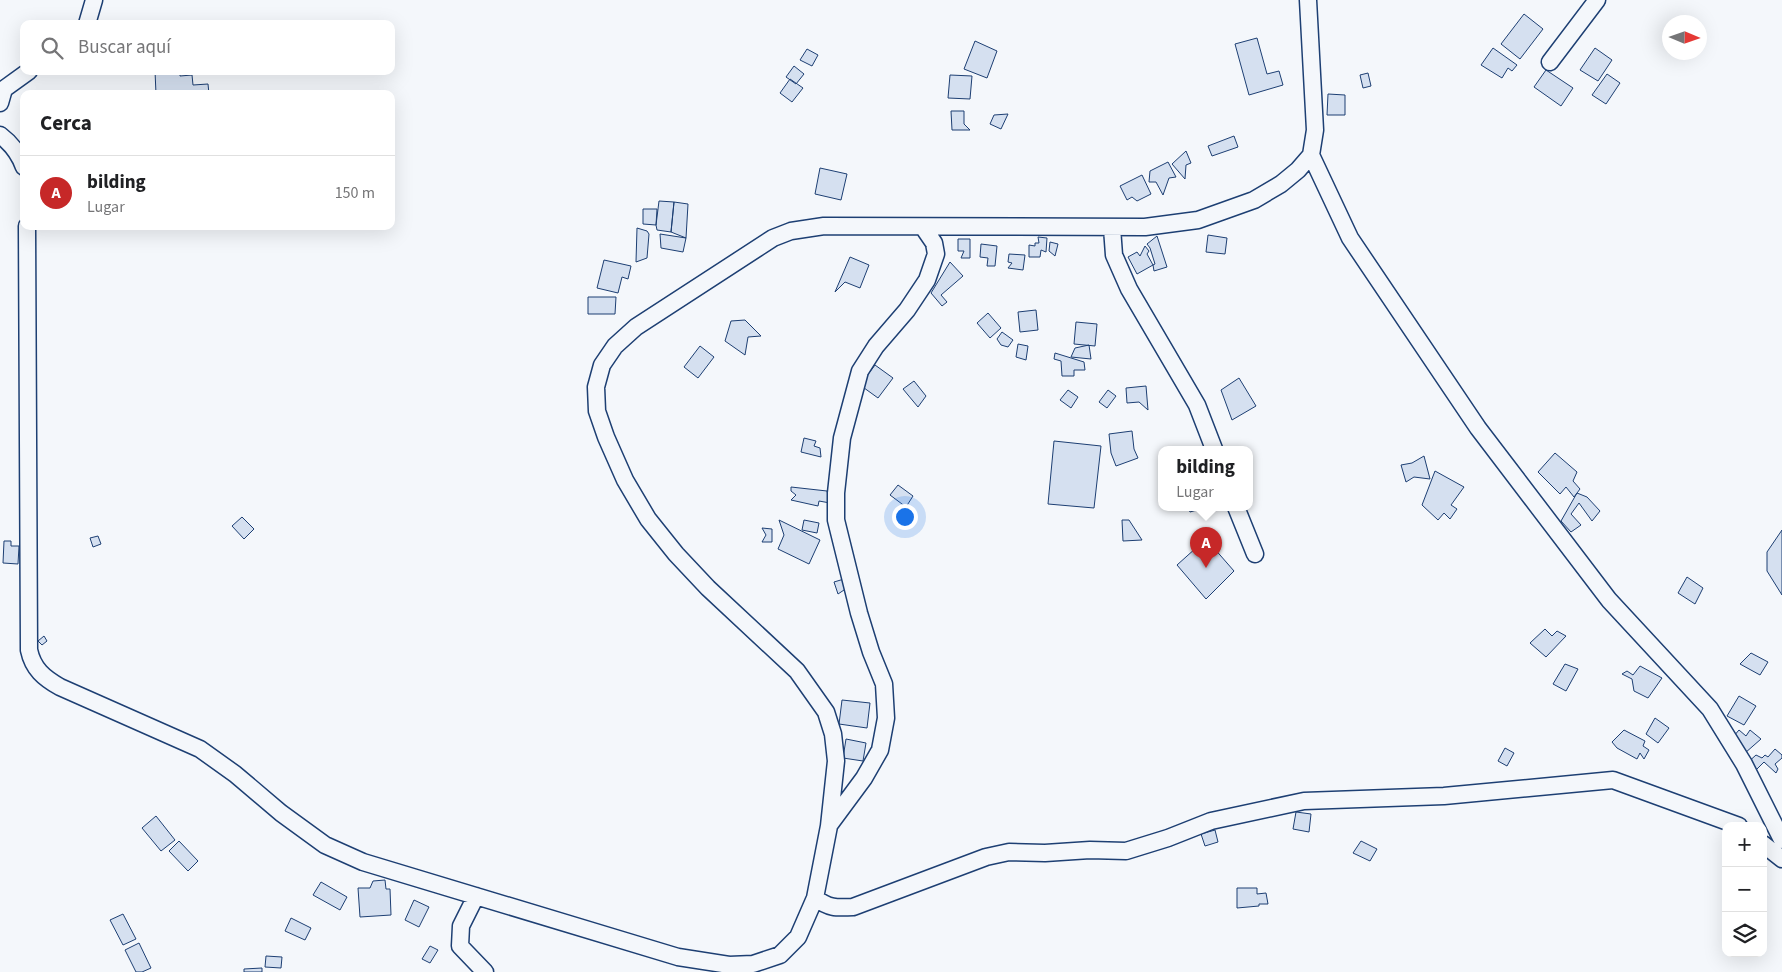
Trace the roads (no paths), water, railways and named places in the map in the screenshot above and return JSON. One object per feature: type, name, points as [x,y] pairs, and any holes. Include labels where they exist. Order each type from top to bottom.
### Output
[{"type":"street","points":[[88,20],[94,0]]},
{"type":"street","points":[[27,230],[29,650],[31,660],[38,672],[60,687],[200,749],[325,845],[363,862],[678,958],[729,965],[753,964],[780,955],[798,937],[815,898],[829,826],[836,761],[833,734],[826,712],[797,670],[708,588],[676,554],[648,519],[625,480],[597,411],[596,387],[602,365],[615,346],[636,326],[773,238],[791,231],[824,226],[1112,228],[1173,224],[1198,220],[1254,200],[1281,184],[1298,170],[1311,155],[1315,130],[1308,0]]},
{"type":"street","points":[[1550,62],[1597,0]]},
{"type":"street","points":[[2,89],[23,75]]},
{"type":"street","points":[[0,135],[11,143],[20,157]]},
{"type":"street","points":[[1311,155],[1350,238],[1478,428],[1609,600],[1710,709],[1744,764],[1782,840]]},
{"type":"street","points":[[829,826],[864,778],[880,750],[886,718],[884,684],[859,612],[836,520],[836,493],[842,438],[860,372],[876,346],[907,310],[927,280],[936,254],[934,243],[923,227]]},
{"type":"street","points":[[1112,228],[1114,255],[1129,289],[1197,405],[1213,446]]},
{"type":"street","points":[[1238,511],[1255,554]]},
{"type":"street","points":[[815,898],[823,904],[834,908],[853,907],[986,857],[1010,852],[1126,851],[1168,838],[1211,821],[1304,801],[1444,796],[1613,780],[1728,822]]},
{"type":"street","points":[[1767,847],[1782,859]]},
{"type":"street","points":[[476,896],[461,926],[460,946],[485,972]]},
{"type":"place","name":"bilding","points":[[1206,568]]}]
